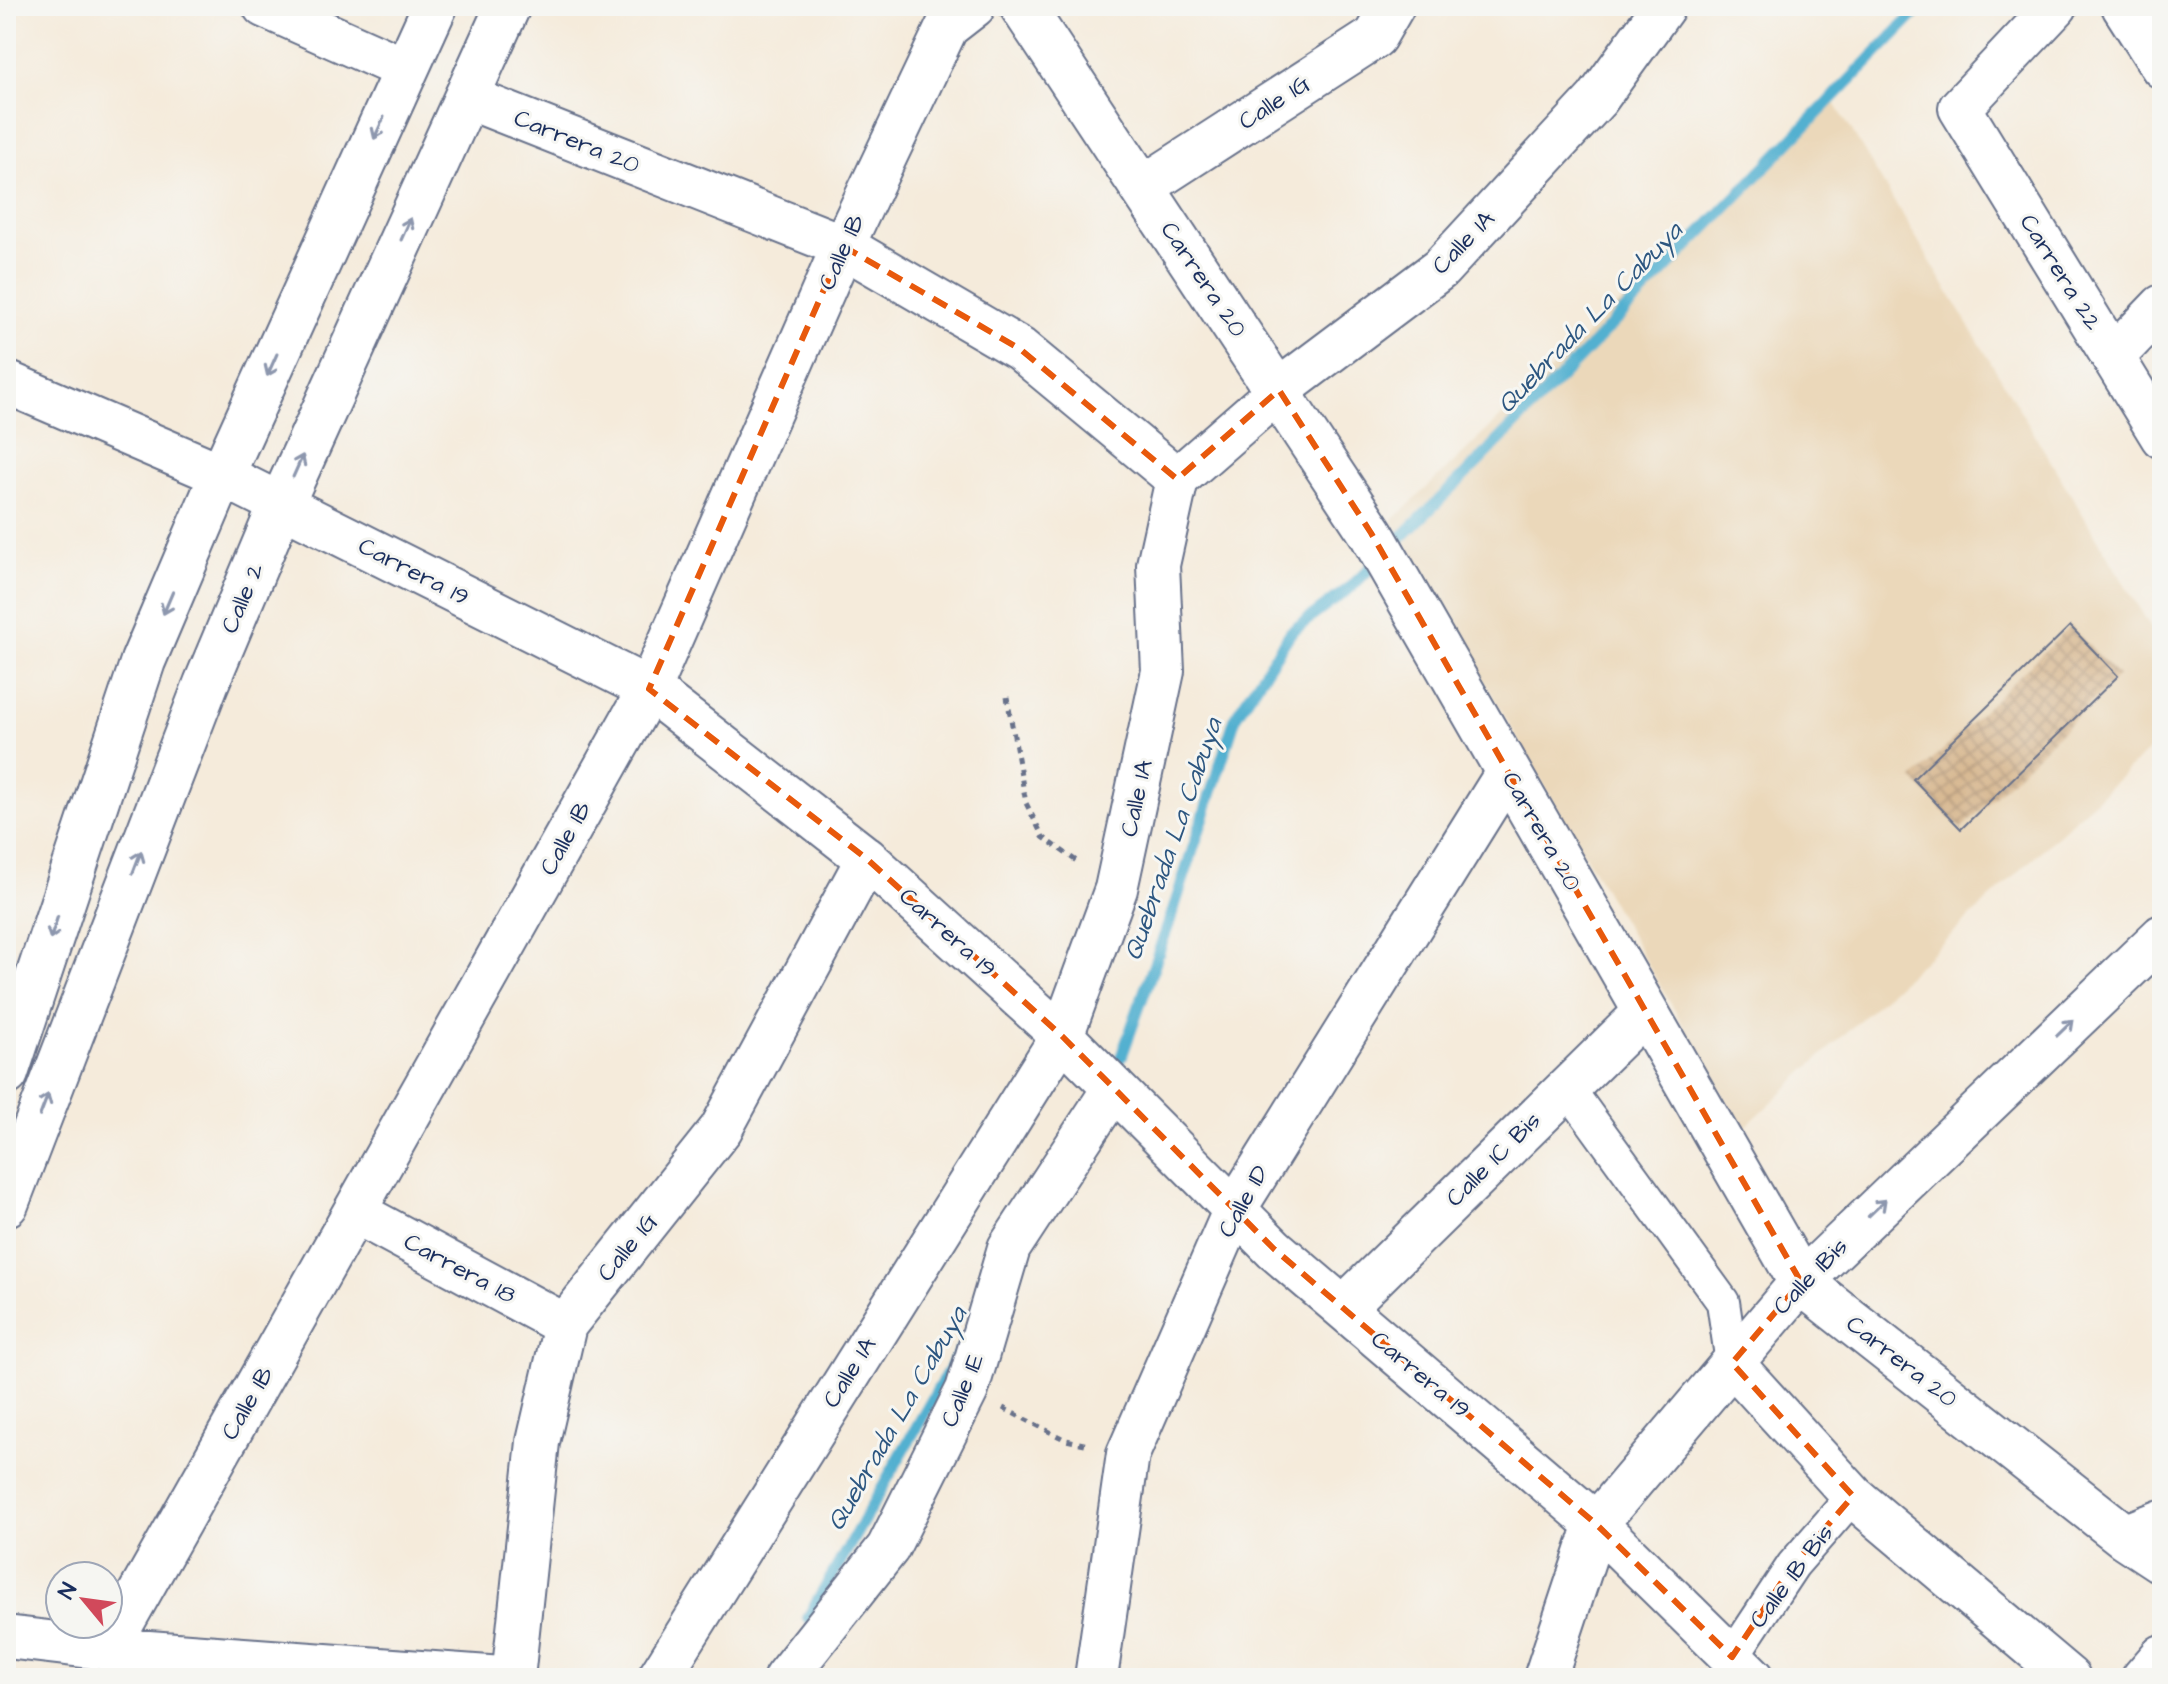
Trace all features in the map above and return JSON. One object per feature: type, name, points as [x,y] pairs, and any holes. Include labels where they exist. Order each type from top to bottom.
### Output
[{"type":"street","points":[[264,6],[405,69]]},
{"type":"street","points":[[6,1073],[143,661],[222,475],[435,6]]},
{"type":"street","name":"Calle 2","points":[[6,1204],[206,684],[281,505],[508,6]]},
{"type":"street","name":"Calle 1B","points":[[108,1649],[649,689],[843,246],[947,27],[974,6]]},
{"type":"street","name":"Carrera 20","points":[[1022,6],[1371,533],[1801,1282],[2143,1529],[2162,1561]]},
{"type":"street","name":"Calle 1G","points":[[1143,187],[1375,37],[1393,6]]},
{"type":"street","name":"Calle 1A","points":[[659,1678],[1098,1073],[1116,889],[1163,671],[1158,565],[1177,479],[1279,390],[1440,269],[1597,99],[1664,6]]},
{"type":"street","name":"Carrera 22","points":[[2056,6],[1960,108],[2162,437]]},
{"type":"street","points":[[2123,6],[2162,67]]},
{"type":"street","name":"Carrera 20","points":[[466,97],[843,246],[1020,349],[1177,479]]},
{"type":"street","points":[[2113,357],[2162,306]]},
{"type":"street","name":"Carrera 19","points":[[6,382],[222,475],[649,689],[867,859],[1098,1073],[1274,1249],[1596,1524],[1742,1668]]},
{"type":"street","name":"Calle 1D","points":[[1096,1678],[1128,1454],[1235,1209],[1508,771]]},
{"type":"street","name":"Calle 1G","points":[[513,1678],[538,1442],[565,1325],[721,1129],[867,859]]},
{"type":"street","name":"Calle 1Bis","points":[[1545,1678],[1596,1524],[1801,1282],[2162,936]]},
{"type":"street","name":"Calle 1C Bis","points":[[1343,1308],[1645,1012]]},
{"type":"street","name":"Calle 1E","points":[[785,1678],[888,1548],[972,1373],[1009,1248],[1098,1073]]},
{"type":"street","points":[[1567,1087],[1723,1302],[1732,1363],[1853,1496],[2069,1678]]},
{"type":"street","name":"Carrera 18","points":[[355,1212],[565,1325]]},
{"type":"street","name":"Calle 1B Bis","points":[[1742,1668],[1793,1565],[1853,1496]]},
{"type":"street","points":[[6,1637],[108,1649],[502,1678]]},
{"type":"street","points":[[2143,1678],[2162,1656]]},
{"type":"path","points":[[1007,697],[1026,803],[1043,837],[1116,889]]},
{"type":"path","points":[[972,1373],[1066,1440],[1128,1454]]},
{"type":"highlighted area","points":[[843,246],[1020,349],[1177,479],[1279,390],[1371,533],[1801,1282],[1732,1363],[1853,1496],[1793,1565],[1732,1657],[1596,1524],[1274,1249],[1062,1036],[867,859],[649,689]]},
{"type":"shaded area","points":[[1833,100],[2162,646],[2162,738],[1743,1129],[1392,521]]},
{"type":"building","points":[[2070,626],[2118,676],[1961,829],[1913,779]]},
{"type":"waterway","name":"Quebrada La Cabuya","points":[[1111,1077],[1122,1055],[1169,923],[1236,716],[1291,632],[1351,587],[1477,463],[1922,6]]},
{"type":"waterway","name":"Quebrada La Cabuya","points":[[808,1618],[961,1349]]}]
